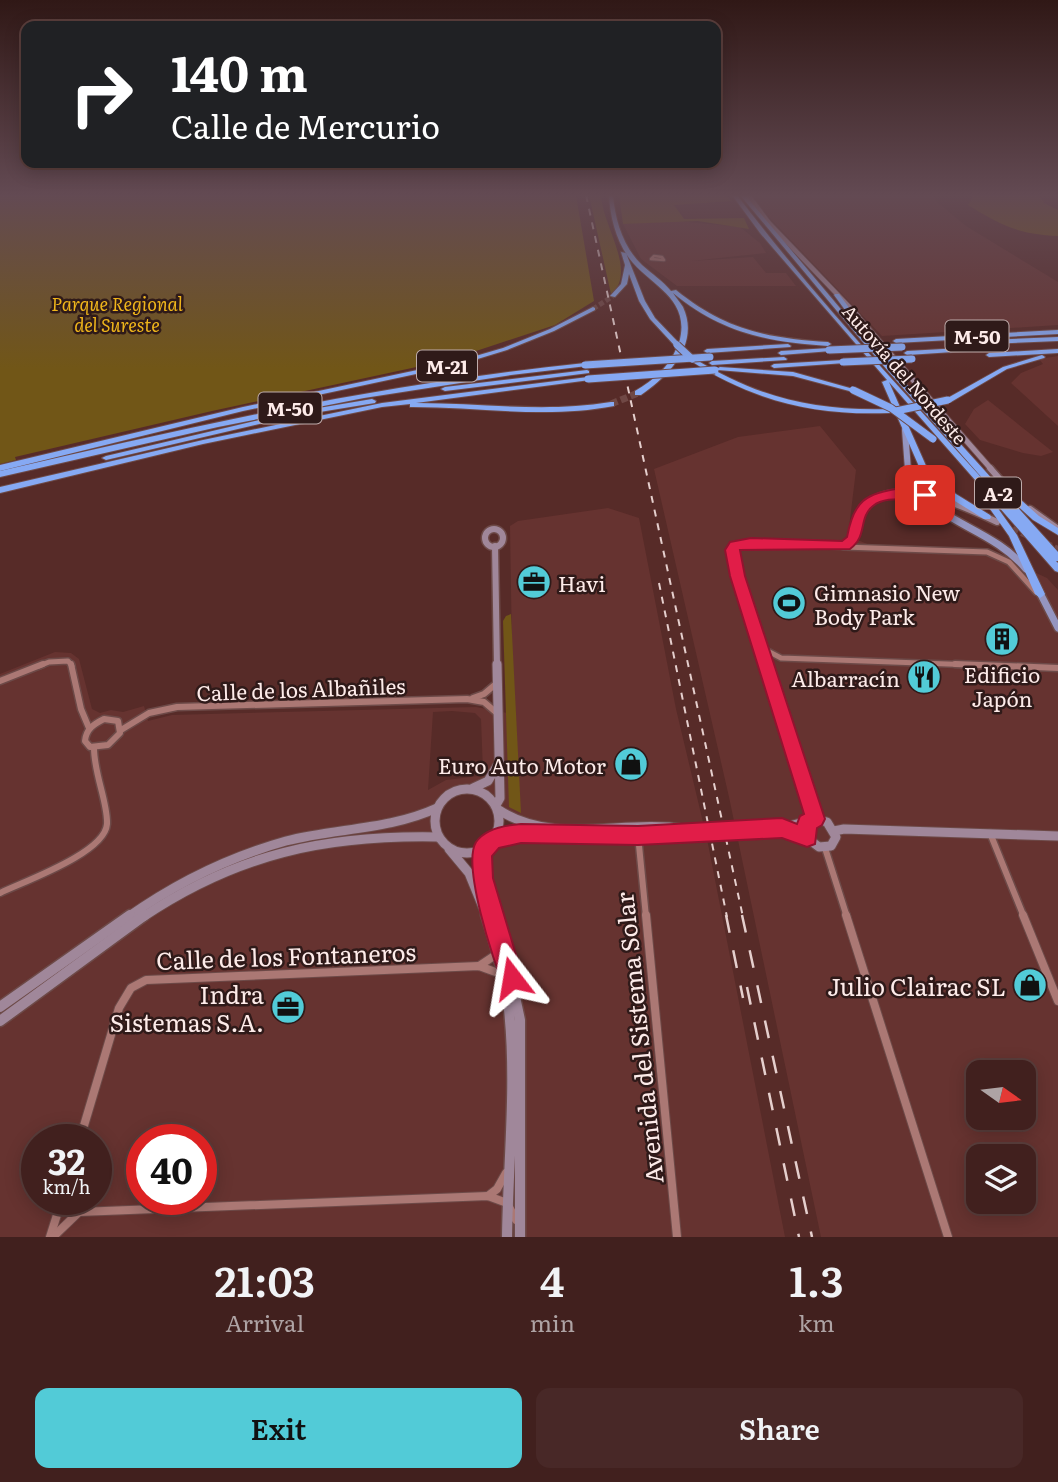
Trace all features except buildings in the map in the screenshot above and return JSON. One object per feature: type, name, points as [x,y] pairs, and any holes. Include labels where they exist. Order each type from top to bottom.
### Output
[{"type":"highway","points":[[623,253],[642,300],[653,318],[692,360],[733,384],[787,403],[840,411],[889,411],[923,407],[948,400],[1015,364],[1058,350]]},
{"type":"highway","points":[[613,296],[626,279],[627,268],[623,253]]},
{"type":"highway","points":[[630,253],[677,302],[683,318],[685,336],[684,344],[672,366],[652,386],[638,393]]},
{"type":"highway","name":"Autovía del Nordeste","points":[[780,253],[1058,569]]},
{"type":"highway","name":"Autovía del Nordeste","points":[[793,253],[900,380],[1058,558]]},
{"type":"highway","points":[[640,266],[663,281],[701,314],[724,326],[779,340],[830,346]]},
{"type":"highway","points":[[798,281],[839,322]]},
{"type":"highway","points":[[837,295],[900,380]]},
{"type":"highway","name":"M-21","points":[[292,399],[456,364],[505,349],[593,309]]},
{"type":"highway","name":"M-50","points":[[0,474],[216,423],[347,397],[470,378],[712,362],[840,359],[1058,332]]},
{"type":"highway","name":"M-50","points":[[904,350],[1058,339]]},
{"type":"highway","name":"M-50","points":[[0,468],[292,399],[456,373],[712,362],[830,346],[904,350],[1058,350]]},
{"type":"highway","points":[[871,358],[891,391],[920,462],[939,485],[987,517]]},
{"type":"highway","points":[[712,362],[793,374],[853,390],[891,408],[933,439],[1058,578]]},
{"type":"highway","name":"M-50","points":[[0,484],[289,415],[448,388],[586,369]]},
{"type":"highway","name":"M-50","points":[[0,490],[203,442],[586,369]]},
{"type":"highway","name":"M-21","points":[[344,413],[424,405],[537,412],[589,409],[611,404]]},
{"type":"highway","points":[[940,426],[1016,501],[1058,530]]},
{"type":"highway","points":[[976,487],[1013,535],[1042,597]]},
{"type":"main road","points":[[905,430],[908,470],[917,491],[946,517],[1012,552],[1023,564],[1058,628]]},
{"type":"street","points":[[797,253],[951,419],[1008,489],[1058,530]]},
{"type":"street","points":[[841,547],[854,539],[862,508],[883,496],[909,493],[925,495],[997,522]]},
{"type":"street","points":[[807,838],[811,821],[732,558],[735,545],[751,543],[987,552],[1013,565],[1042,597]]},
{"type":"street","points":[[495,546],[500,820],[481,862],[482,878],[500,949],[501,974],[510,1021],[507,1237]]},
{"type":"street","points":[[760,647],[781,659],[1058,668]]},
{"type":"street","points":[[767,669],[781,659]]},
{"type":"street","points":[[0,681],[49,662],[68,661],[72,666],[81,709],[89,728],[85,741],[94,748]]},
{"type":"street","name":"Calle de los Albañiles","points":[[467,699],[484,694],[497,682]]},
{"type":"street","name":"Calle de los Albañiles","points":[[118,721],[177,707],[467,699],[484,702],[498,714]]},
{"type":"street","name":"Calle de los Albañiles","points":[[121,730],[137,718]]},
{"type":"street","points":[[89,728],[104,719],[118,721],[121,730],[111,743],[94,748]]},
{"type":"street","points":[[0,893],[100,843],[107,822],[94,766],[94,748]]},
{"type":"street","points":[[0,1007],[159,895],[218,864],[287,841],[413,819],[437,808],[452,793],[488,781],[499,763]]},
{"type":"street","points":[[470,789],[487,794],[510,819],[536,826],[670,826],[691,831]]},
{"type":"street","points":[[437,808],[434,827],[437,837],[467,866],[515,993],[520,1032],[520,1237]]},
{"type":"street","points":[[449,849],[461,853],[473,852],[507,835],[521,833],[638,835],[782,828],[811,821],[827,822],[834,831],[834,842],[825,848],[819,847],[807,838],[782,828]]},
{"type":"street","points":[[619,828],[638,835],[654,827]]},
{"type":"street","points":[[834,831],[1058,836]]},
{"type":"street","points":[[990,833],[1058,1001]]},
{"type":"street","points":[[0,1021],[163,904],[221,873],[265,856],[325,843],[386,835],[437,837]]},
{"type":"street","name":"Avenida del Sistema Solar","points":[[638,835],[677,1237]]},
{"type":"street","points":[[825,848],[948,1237]]},
{"type":"street","points":[[480,966],[500,949]]},
{"type":"street","name":"Calle de los Fontaneros","points":[[84,1124],[119,1008],[131,988],[146,979],[480,966],[490,967],[501,974]]},
{"type":"street","points":[[488,1196],[497,1189],[508,1170]]},
{"type":"street","points":[[112,1211],[488,1196],[507,1203],[514,1213],[520,1237]]},
{"type":"street","points":[[52,1237],[58,1215]]},
{"type":"street","points":[[52,1237],[76,1215]]},
{"type":"shaded area","points":[[638,253],[766,253],[691,261],[753,257],[766,273],[786,273],[796,286],[677,286],[641,259]]},
{"type":"shaded area","points":[[803,253],[1010,253],[1058,282],[1058,325],[882,336]]},
{"type":"shaded area","points":[[1058,356],[1058,426],[1011,383],[1021,373],[1043,364],[1039,359]]},
{"type":"shaded area","points":[[988,400],[1053,452],[1041,456],[980,440],[965,424],[974,409]]},
{"type":"shaded area","points":[[820,426],[856,470],[848,536],[872,546],[988,551],[1047,578],[1058,590],[1058,1237],[821,1237],[729,797],[654,469],[738,437]]},
{"type":"shaded area","points":[[608,508],[639,518],[676,709],[707,839],[785,1237],[520,1237],[520,1020],[508,964],[482,878],[484,848],[507,835],[521,833],[637,835],[689,831],[670,826],[589,829],[520,823],[505,816],[487,795],[470,789],[460,790],[445,798],[437,808],[434,827],[442,843],[467,866],[474,881],[498,953],[506,995],[510,1044],[507,1237],[0,1237],[0,674],[55,652],[71,653],[79,659],[92,709],[100,713],[111,710],[123,712],[144,706],[148,721],[172,715],[476,707],[513,714],[510,526],[518,521]],"holes":[[[433,712],[475,713],[481,719],[483,772],[479,776],[446,780],[428,790]]]},
{"type":"green space","name":"Parque Regional del Sureste","points":[[0,253],[586,253],[594,301],[555,325],[449,360],[212,411],[15,457],[16,460],[0,464]]},
{"type":"green space","points":[[602,253],[618,253],[620,261],[618,285],[611,294]]},
{"type":"green space","points":[[511,614],[521,813],[509,807],[503,621]]},
{"type":"tunnel","points":[[593,309],[613,296]]},
{"type":"tunnel","points":[[611,404],[638,393]]},
{"type":"tunnel","points":[[1004,525],[1028,536]]},
{"type":"tunnel","points":[[1046,543],[1058,549]]},
{"type":"railway","points":[[599,253],[743,917]]},
{"type":"railway","points":[[659,583],[727,917]]},
{"type":"railway","points":[[726,915],[743,998]]},
{"type":"railway","points":[[742,915],[812,1237]]},
{"type":"railway","points":[[747,987],[799,1237]]},
{"type":"place","name":"Havi","points":[[534,582]]},
{"type":"place","name":"Gimnasio New Body Park","points":[[789,603]]},
{"type":"place","name":"Edificio Japón","points":[[1002,639]]},
{"type":"place","name":"Albarracín","points":[[924,677]]},
{"type":"place","name":"Euro Auto Motor","points":[[631,764]]},
{"type":"place","name":"Julio Clairac SL","points":[[1030,985]]},
{"type":"place","name":"Indra Sistemas S.A.","points":[[288,1007]]},
{"type":"route","points":[[512,978],[482,878],[484,848],[492,841],[521,833],[569,836],[638,835],[782,828],[807,838],[805,827],[810,820],[815,819],[732,558],[732,550],[735,545],[751,543],[841,547],[849,545],[856,536],[859,513],[868,503],[876,498],[901,493],[925,495]]}]
